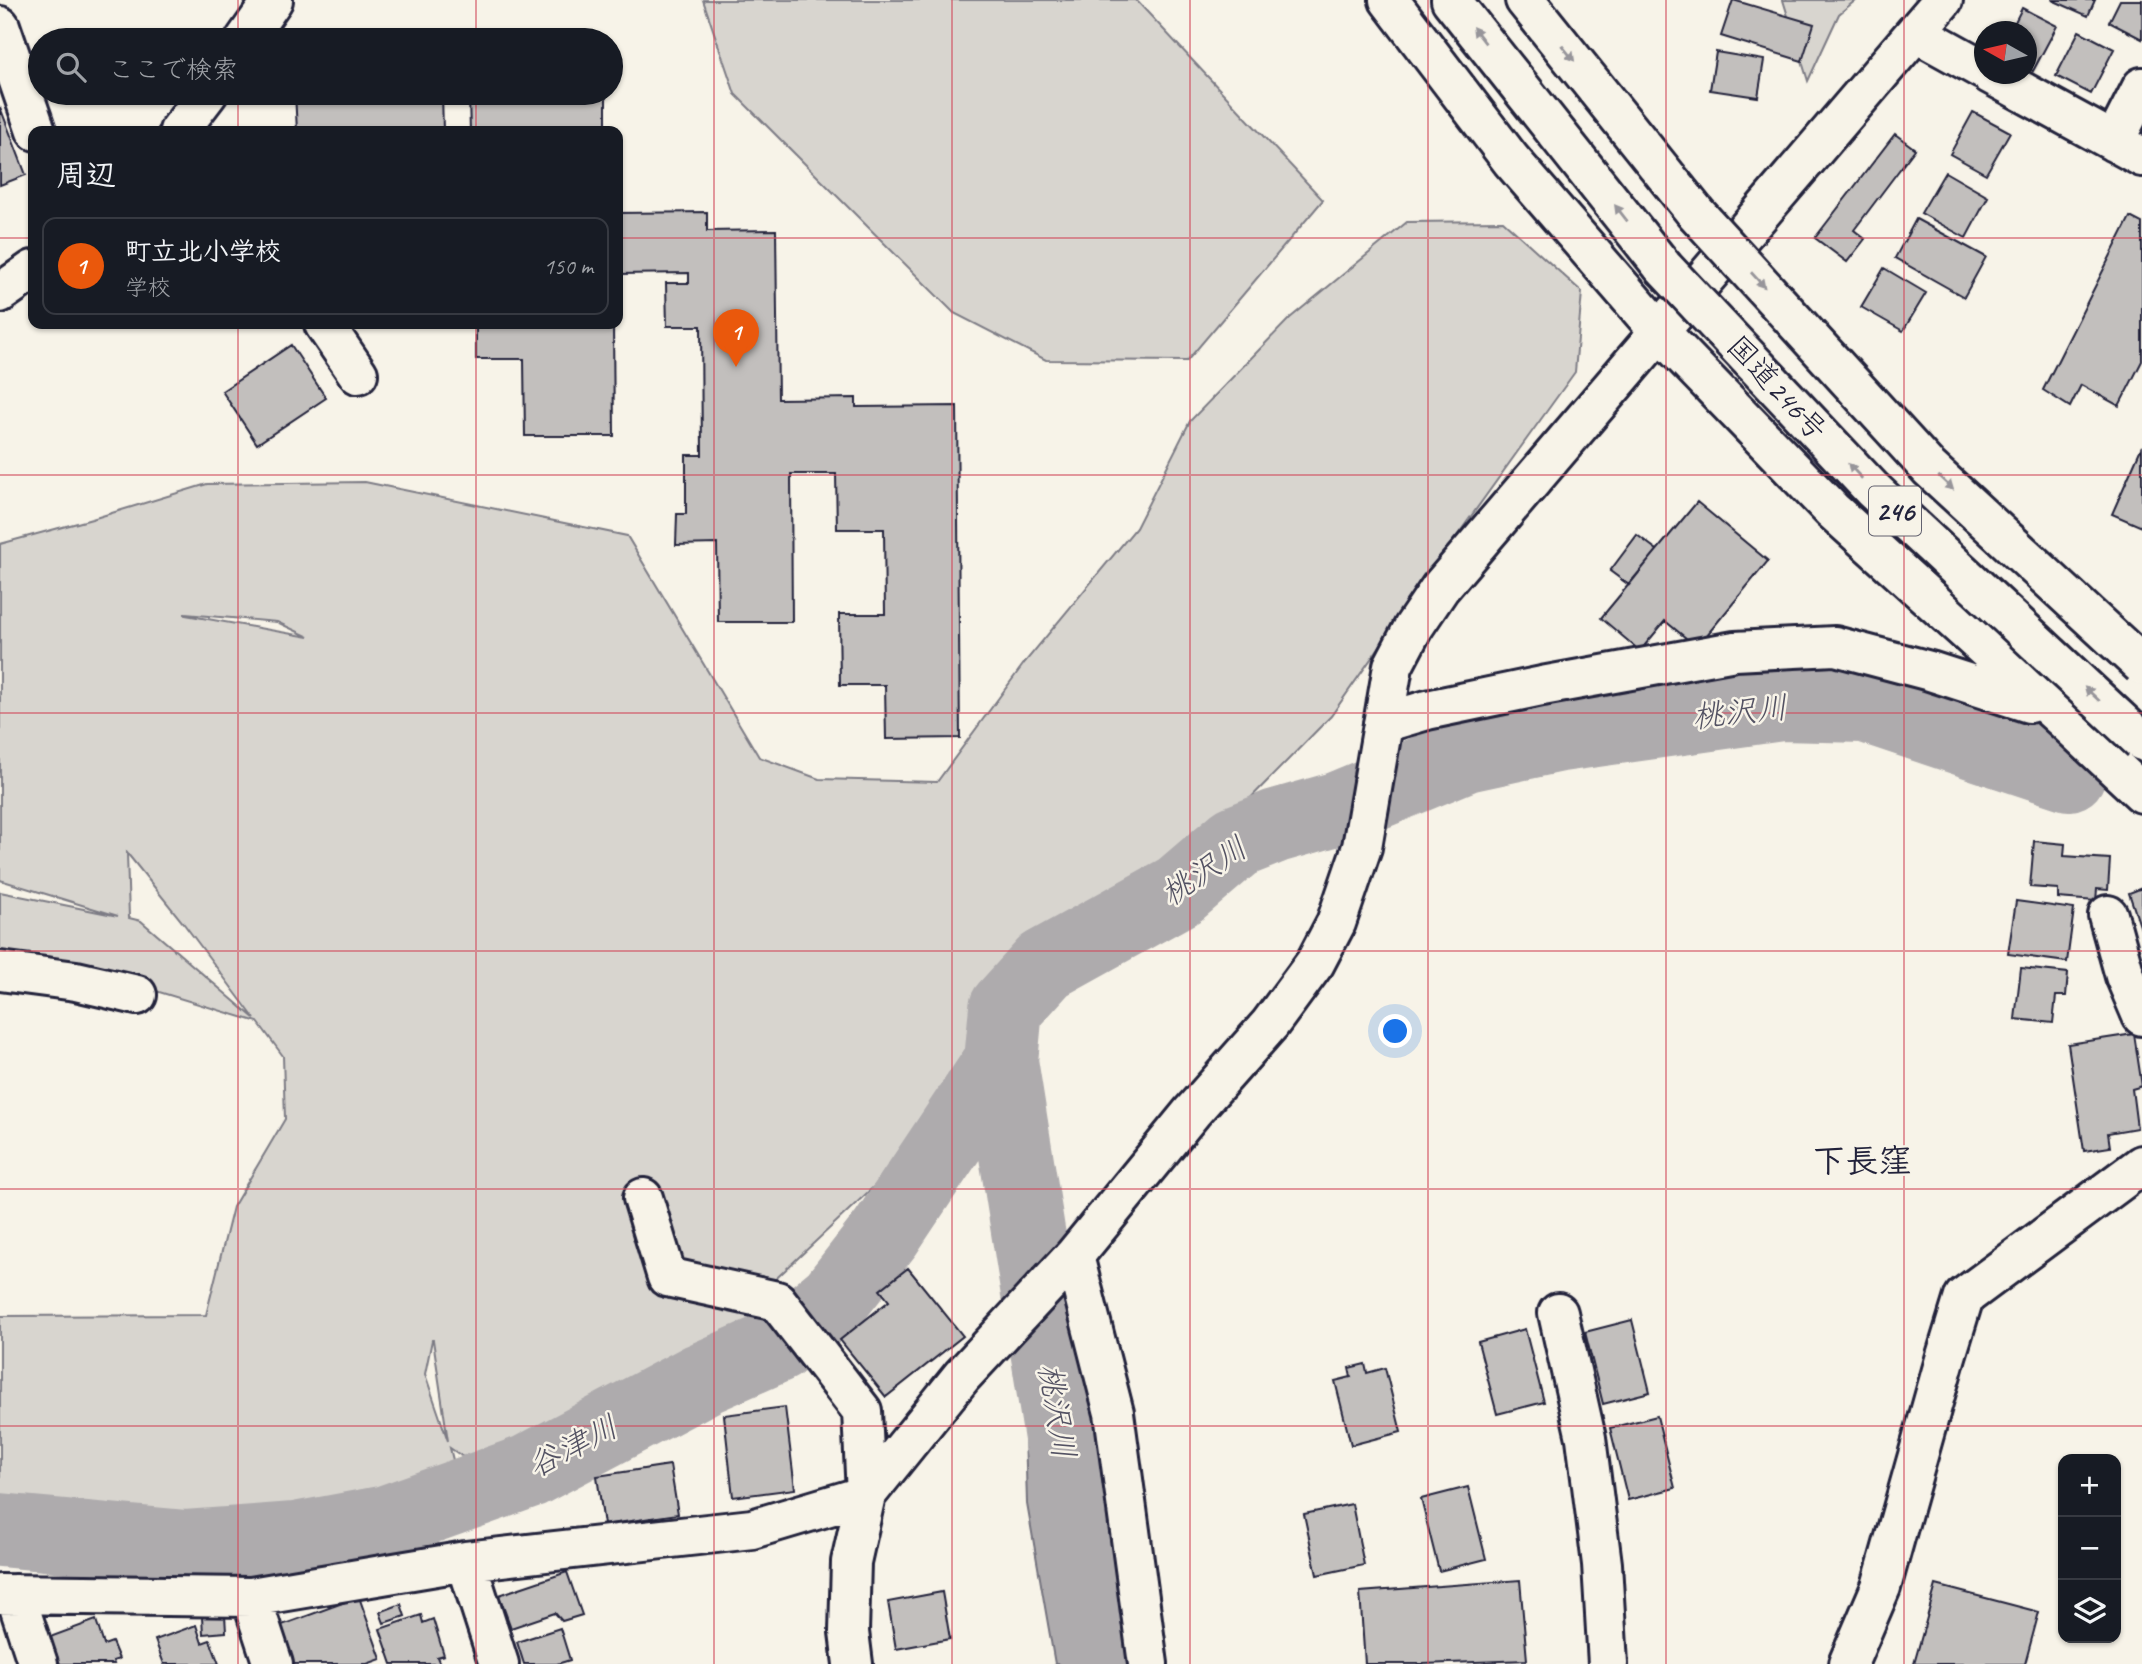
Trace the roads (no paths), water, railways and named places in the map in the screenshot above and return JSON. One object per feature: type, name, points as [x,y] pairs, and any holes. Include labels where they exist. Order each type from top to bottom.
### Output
[{"type":"main road","points":[[253,28],[273,0]]},
{"type":"main road","points":[[1389,0],[1511,160],[1659,331],[1832,510],[2142,793]]},
{"type":"main road","name":"国道246号","points":[[1451,0],[1663,267],[1872,489],[2142,741]]},
{"type":"main road","name":"国道246号","points":[[1525,0],[1695,212],[1929,468],[2142,664]]},
{"type":"main road","points":[[38,1664],[8,1594],[251,1597],[466,1561],[752,1529],[866,1495],[962,1376],[1074,1256],[1192,1112],[1270,1024],[1315,963],[1336,923],[1362,847],[1394,666],[1413,628],[1440,588],[1943,0]]},
{"type":"main road","points":[[0,26],[34,126]]},
{"type":"main road","points":[[1917,33],[1974,65]]},
{"type":"main road","points":[[2008,84],[2128,150],[2142,87]]},
{"type":"main road","points":[[0,293],[28,273]]},
{"type":"main road","points":[[327,329],[358,374]]},
{"type":"main road","points":[[1381,732],[1427,710],[1542,686],[1735,651],[1835,646],[1930,671],[2029,703]]},
{"type":"main road","points":[[2108,915],[2125,976],[2142,1016]]},
{"type":"main road","points":[[0,971],[76,981],[136,996]]},
{"type":"main road","points":[[1848,1664],[1881,1587],[1964,1297],[2142,1165]]},
{"type":"main road","points":[[643,1198],[667,1277],[777,1301],[862,1411],[866,1495],[851,1562],[849,1632],[853,1664]]},
{"type":"main road","points":[[1074,1256],[1114,1413],[1148,1664]]},
{"type":"main road","points":[[1558,1313],[1586,1438],[1602,1564],[1608,1664]]},
{"type":"main road","points":[[466,1561],[499,1664]]},
{"type":"main road","points":[[251,1597],[273,1664]]},
{"type":"waterway","name":"桃沢川","points":[[1097,1664],[1001,1061],[1006,1008],[1045,965],[1180,890],[1236,842],[1276,826],[1339,808],[1466,755],[1560,735],[1781,704],[1865,706],[2069,774]]},
{"type":"waterway","name":"谷津川","points":[[0,1530],[186,1547],[295,1539],[386,1522],[529,1471],[702,1379],[777,1346],[835,1298],[886,1233],[1001,1061]]},
{"type":"place","name":"町立北小学校","points":[[736,367]]},
{"type":"district","name":"下長窪","points":[[1862,1161]]}]
